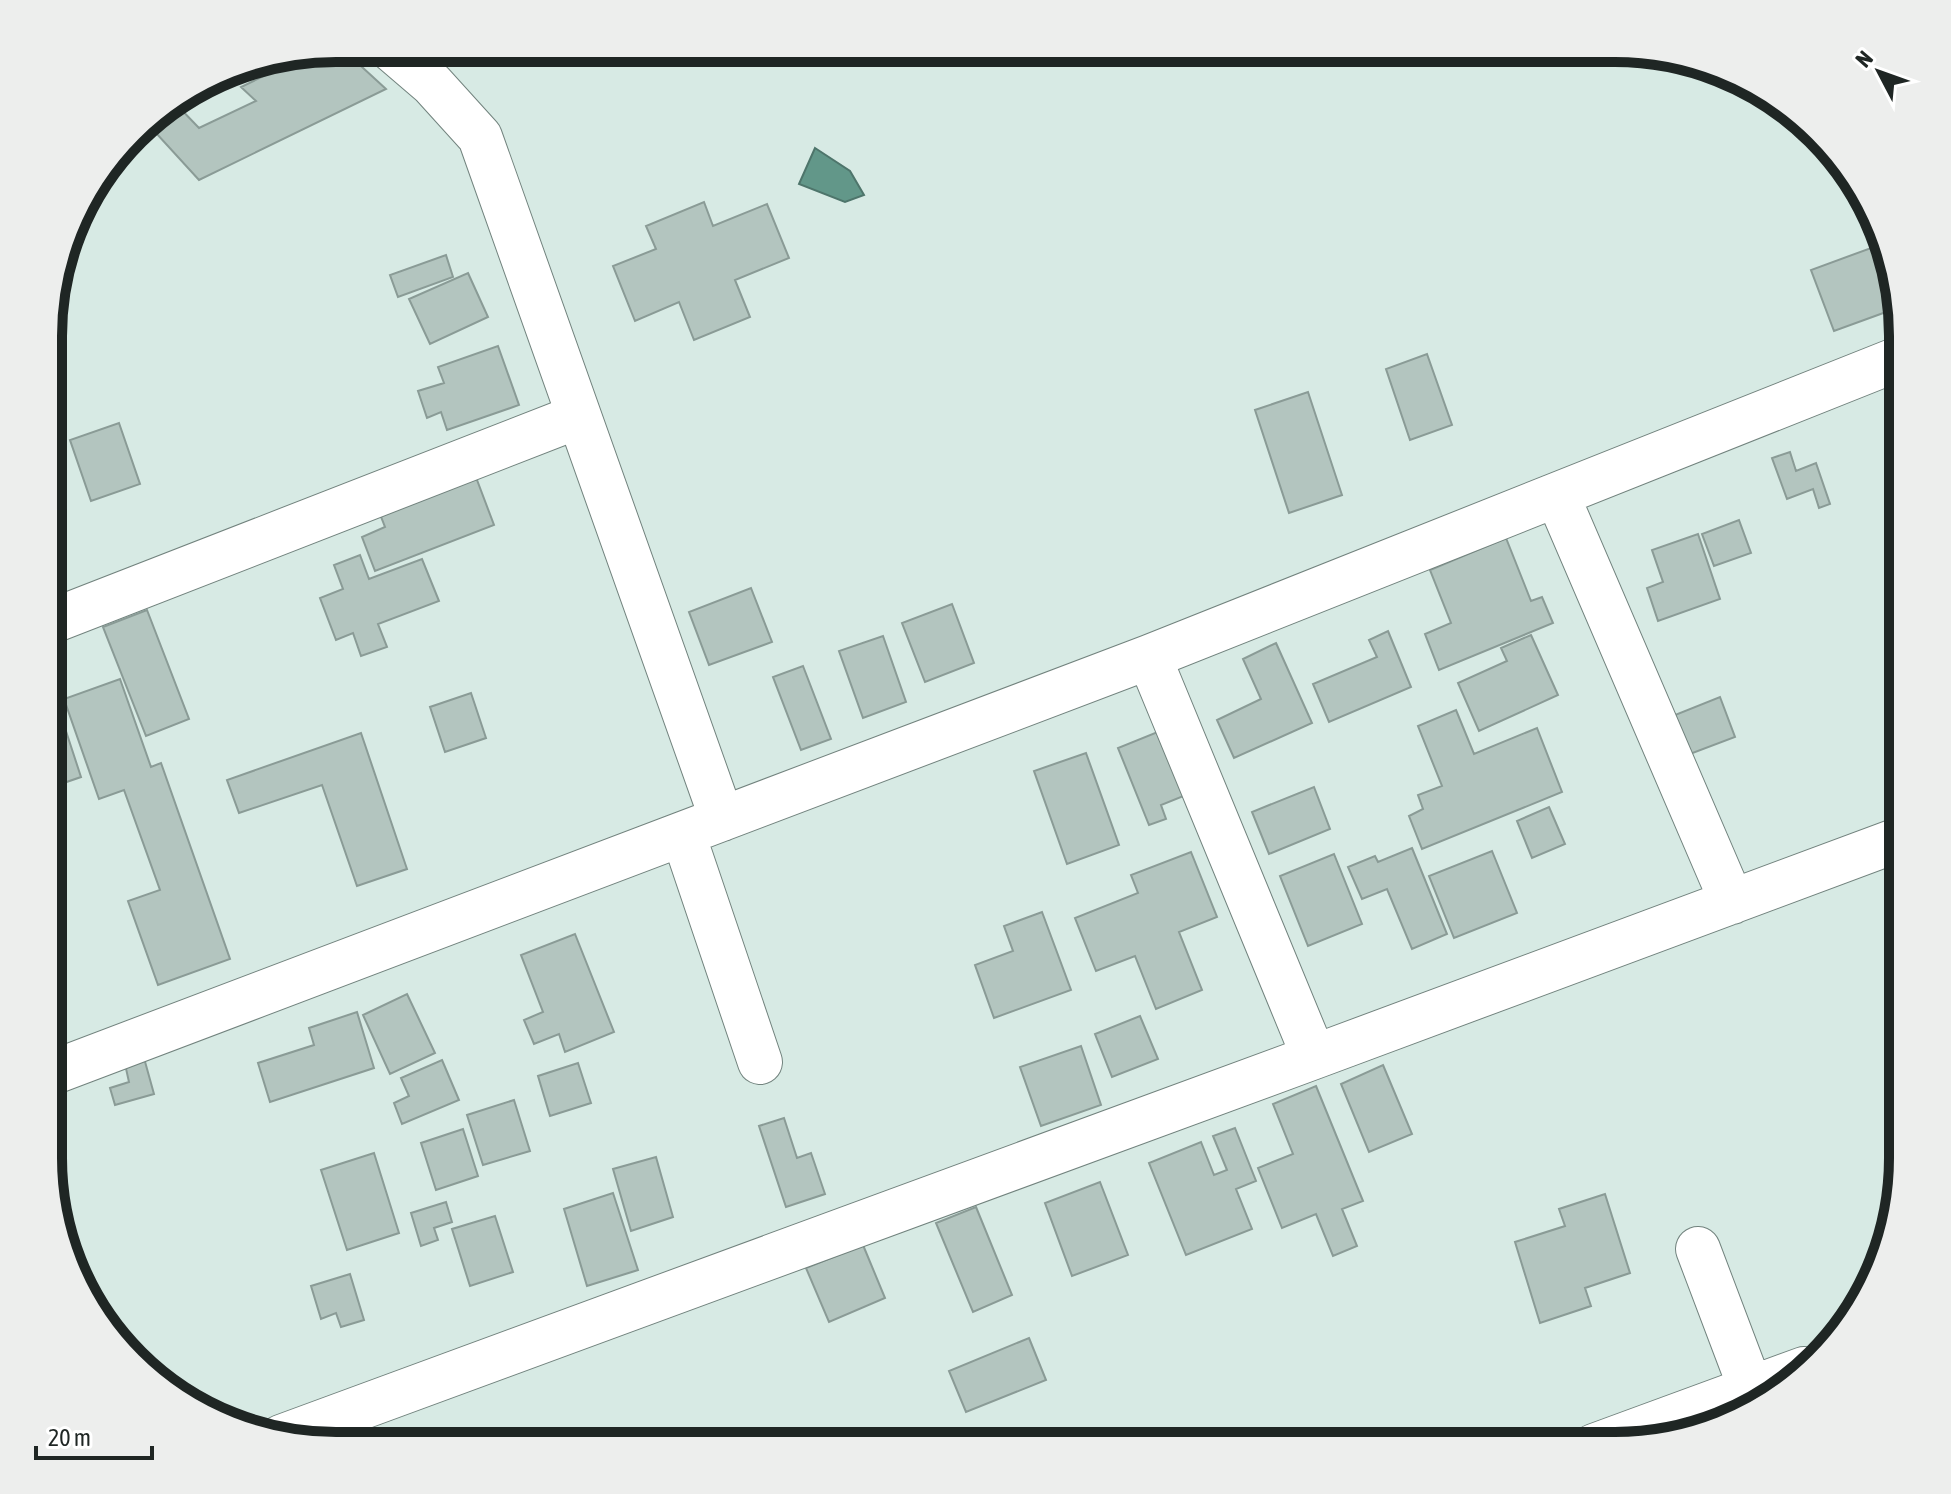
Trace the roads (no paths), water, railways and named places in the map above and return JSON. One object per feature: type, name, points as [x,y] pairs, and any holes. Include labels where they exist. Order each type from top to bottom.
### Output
[{"type":"street","points":[[406,62],[432,84],[480,137],[579,416],[702,826],[760,1062]]},
{"type":"street","points":[[63,1069],[1149,657],[1889,363]]},
{"type":"street","points":[[62,617],[579,416]]},
{"type":"street","points":[[1557,495],[1732,902]]},
{"type":"street","points":[[1149,657],[1314,1057]]},
{"type":"street","points":[[302,1429],[1888,843]]},
{"type":"street","points":[[1698,1249],[1753,1394]]},
{"type":"street","points":[[1644,1430],[1745,1399]]}]
